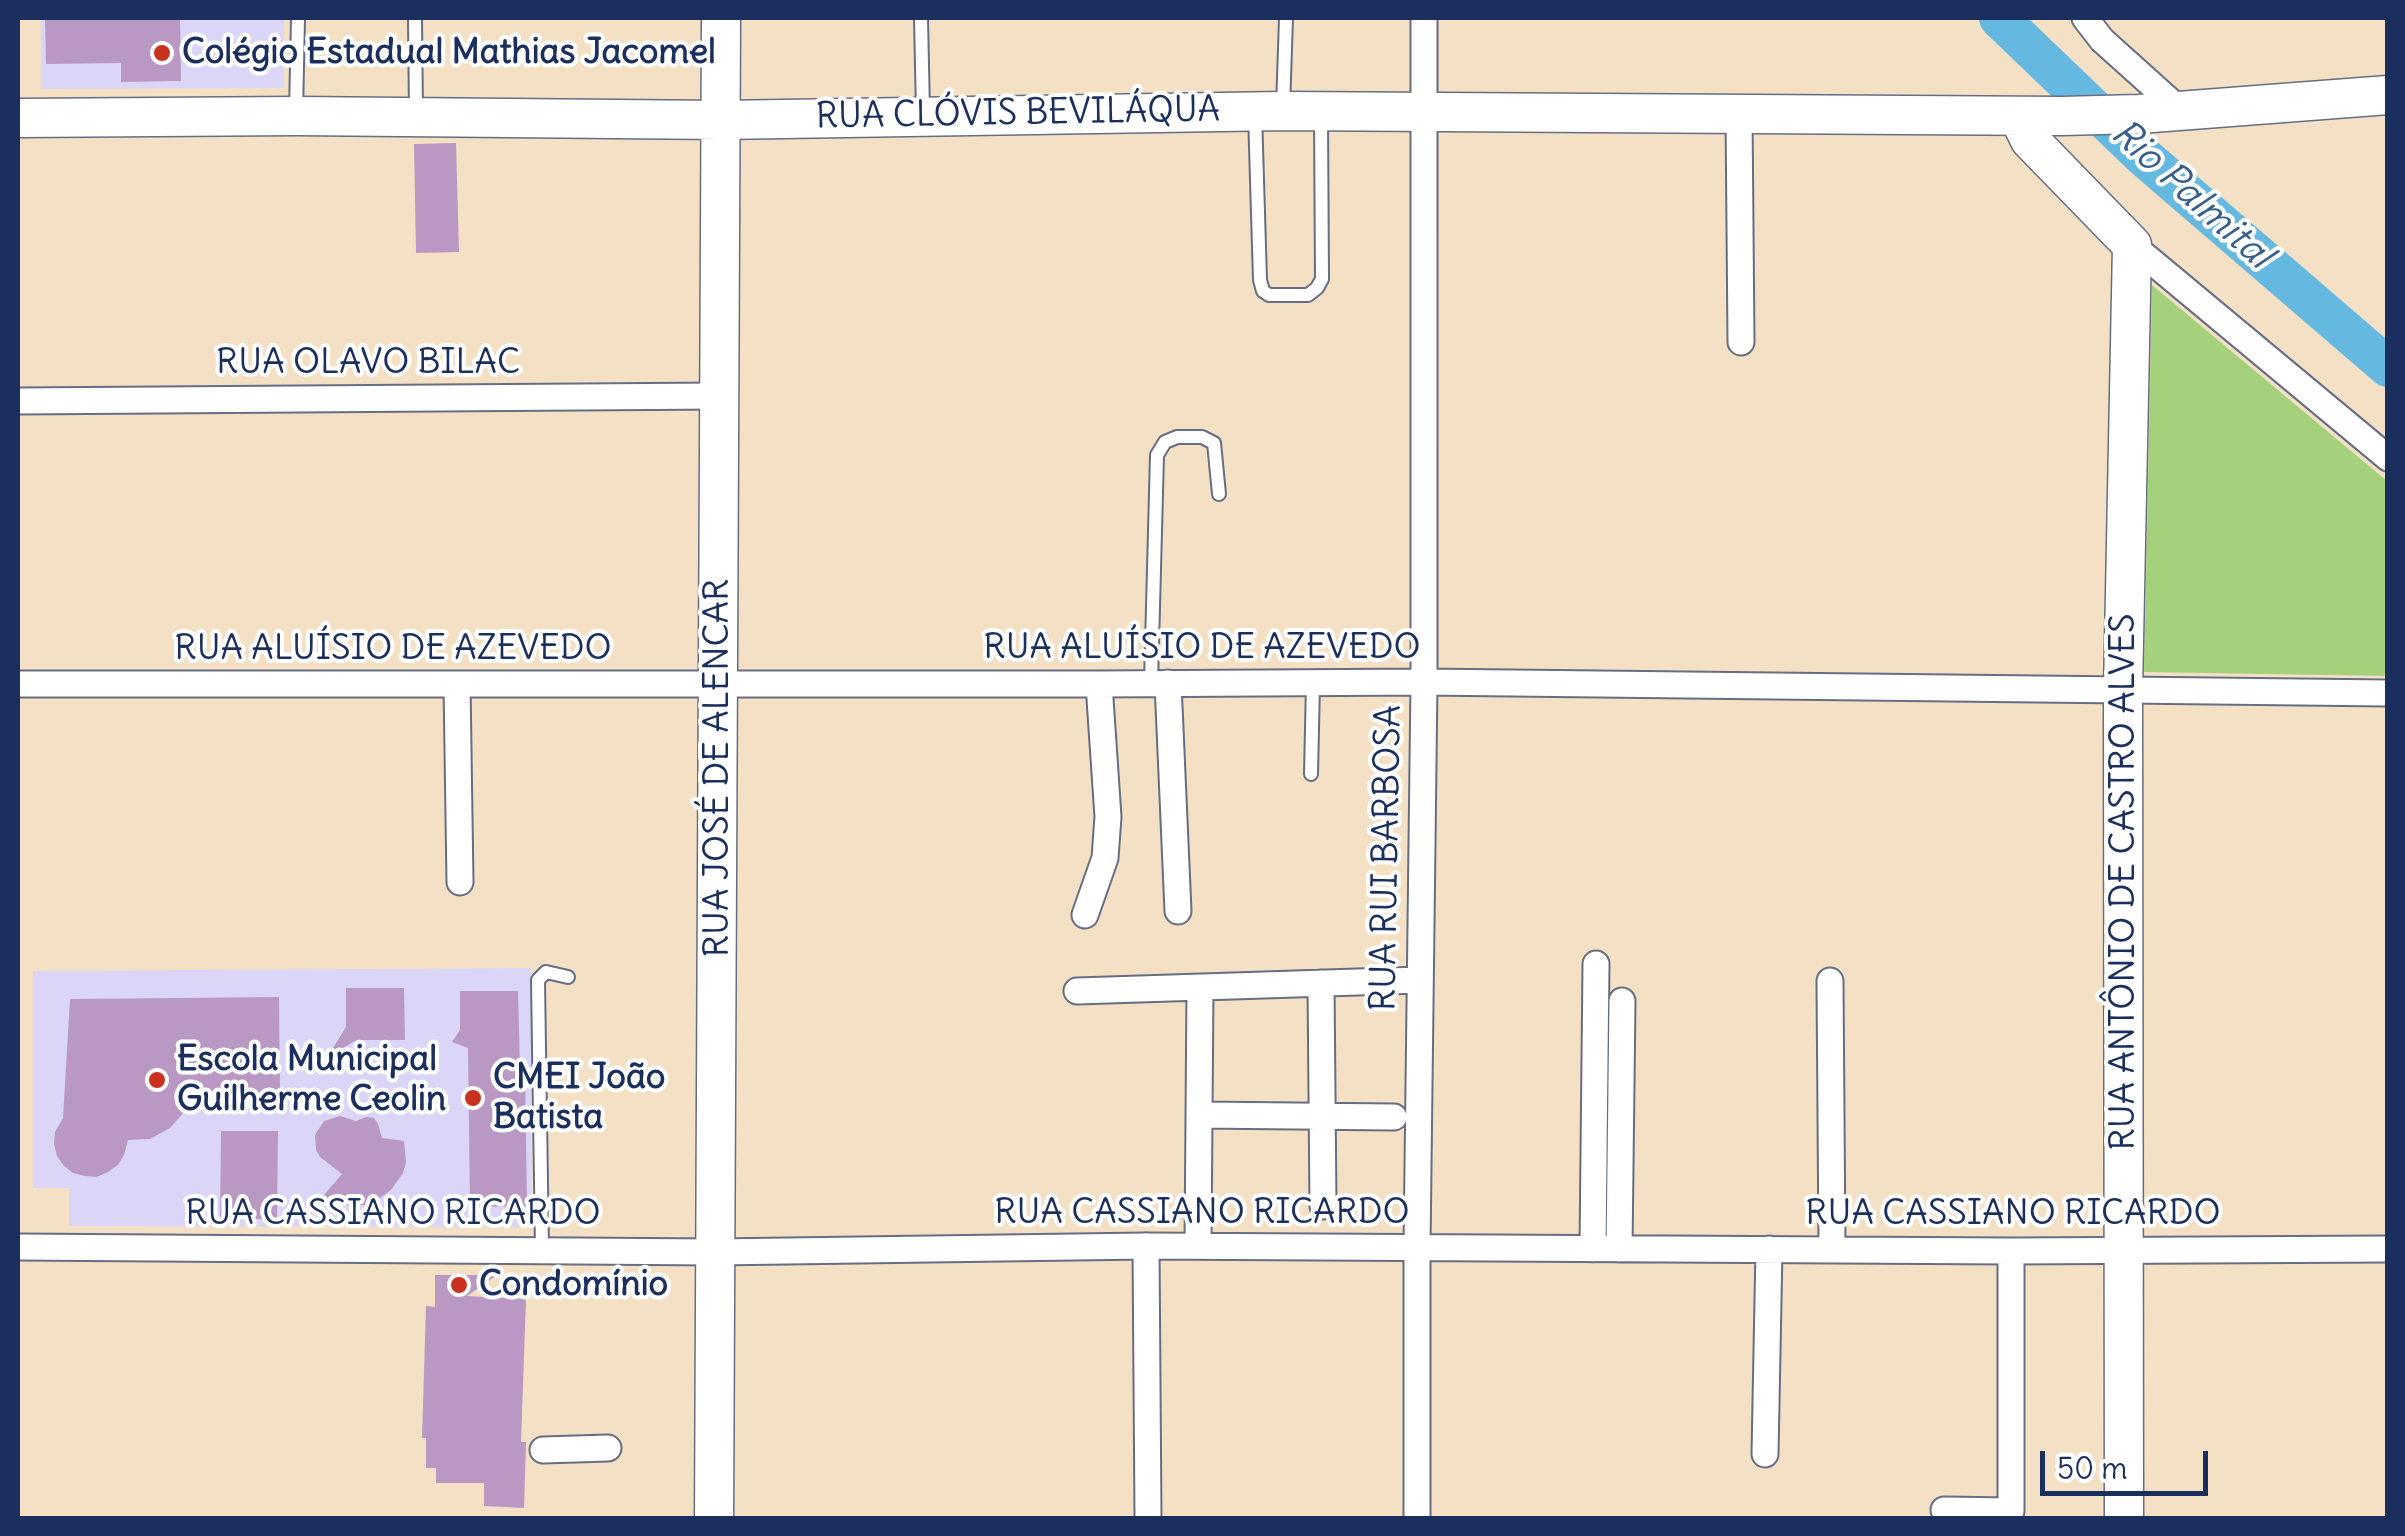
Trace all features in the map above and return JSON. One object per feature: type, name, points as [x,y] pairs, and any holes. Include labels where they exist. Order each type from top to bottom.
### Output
[{"type":"street","name":"RUA JOSÉ DE ALENCAR","points":[[714,1518],[721,18]]},
{"type":"street","name":"RUA RUI BARBOSA","points":[[1417,1518],[1424,682],[1424,18]]},
{"type":"street","points":[[2085,18],[2102,40],[2181,111]]},
{"type":"street","name":"RUA CLÓVIS BEVILÁQUA","points":[[18,118],[416,116],[721,120],[1321,111],[1957,115],[2024,128],[2062,116],[2388,96]]},
{"type":"street","points":[[1739,114],[1741,342]]},
{"type":"street","points":[[2024,128],[2132,245],[2388,458]]},
{"type":"street","name":"RUA ANTÔNIO DE CASTRO ALVES","points":[[2124,1518],[2123,691],[2132,245]]},
{"type":"street","name":"RUA OLAVO BILAC","points":[[18,401],[720,396]]},
{"type":"street","name":"RUA ALUÍSIO DE AZEVEDO","points":[[18,684],[1424,682],[2388,693]]},
{"type":"street","points":[[1159,683],[1178,911]]},
{"type":"street","points":[[457,684],[460,882]]},
{"type":"street","points":[[1085,914],[1104,858],[1108,817],[1099,684]]},
{"type":"street","points":[[1596,964],[1606,1249]]},
{"type":"street","points":[[1077,992],[1420,980]]},
{"type":"street","points":[[1830,981],[1832,1248]]},
{"type":"street","points":[[1321,983],[1323,1206]]},
{"type":"street","points":[[1198,1246],[1200,988]]},
{"type":"street","points":[[1606,1249],[1622,1001]]},
{"type":"street","points":[[1199,1115],[1394,1117]]},
{"type":"street","points":[[1146,1246],[1148,1518]]},
{"type":"street","name":"RUA CASSIANO RICARDO","points":[[18,1247],[716,1252],[1146,1246],[2388,1249]]},
{"type":"street","points":[[1765,1454],[1769,1249]]},
{"type":"street","points":[[1944,1510],[2011,1511],[2010,1251]]},
{"type":"street","points":[[543,1450],[608,1448]]},
{"type":"lane","points":[[296,116],[298,18]]},
{"type":"lane","points":[[415,18],[416,116]]},
{"type":"lane","points":[[921,18],[923,115]]},
{"type":"lane","points":[[1286,18],[1269,111],[1260,280],[1269,296],[1308,294],[1322,279],[1321,111]]},
{"type":"lane","points":[[1159,683],[1158,455],[1166,442],[1177,437],[1202,437],[1214,443],[1219,494]]},
{"type":"lane","points":[[1311,774],[1312,683]]},
{"type":"lane","points":[[542,1250],[538,980],[546,972],[568,978]]},
{"type":"shaded area","name":"Colégio Estadual Mathias Jacomel","points":[[41,18],[284,18],[284,88],[41,89]]},
{"type":"shaded area","points":[[531,968],[531,1227],[69,1226],[69,1188],[33,1188],[33,971]]},
{"type":"green space","points":[[2152,285],[2387,481],[2387,676],[2144,672]]},
{"type":"building","points":[[45,18],[180,18],[181,81],[121,82],[121,63],[46,64]]},
{"type":"building","points":[[456,143],[459,252],[416,253],[414,144]]},
{"type":"building","points":[[346,988],[404,988],[405,1040],[357,1040],[328,1056],[346,1027]]},
{"type":"building","points":[[460,991],[518,991],[520,1067],[525,1067],[527,1206],[470,1207],[468,1048],[452,1042],[460,1030]]},
{"type":"building","points":[[279,997],[280,1095],[197,1090],[170,1128],[150,1139],[128,1140],[118,1165],[108,1172],[97,1177],[85,1176],[64,1166],[54,1144],[63,1118],[70,999]]},
{"type":"building","points":[[340,1116],[356,1121],[374,1118],[382,1138],[404,1141],[403,1173],[391,1190],[370,1205],[341,1205],[323,1196],[342,1174],[320,1157],[315,1135],[324,1121]]},
{"type":"building","points":[[221,1131],[278,1131],[277,1219],[220,1219]]},
{"type":"building","points":[[435,1275],[497,1275],[467,1296],[526,1299],[521,1442],[526,1442],[524,1508],[484,1506],[484,1483],[436,1483],[436,1468],[426,1468],[426,1438],[422,1438],[426,1306],[435,1307]]},
{"type":"waterway","name":"Rio Palmital","points":[[1999,18],[2144,157],[2388,367]]},
{"type":"place","name":"Colégio Estadual Mathias Jacomel","points":[[162,53]]},
{"type":"place","name":"Escola Municipal Guilherme Ceolin","points":[[157,1080]]},
{"type":"place","name":"CMEI João Batista","points":[[473,1098]]},
{"type":"place","name":"Condomínio","points":[[459,1285]]}]
